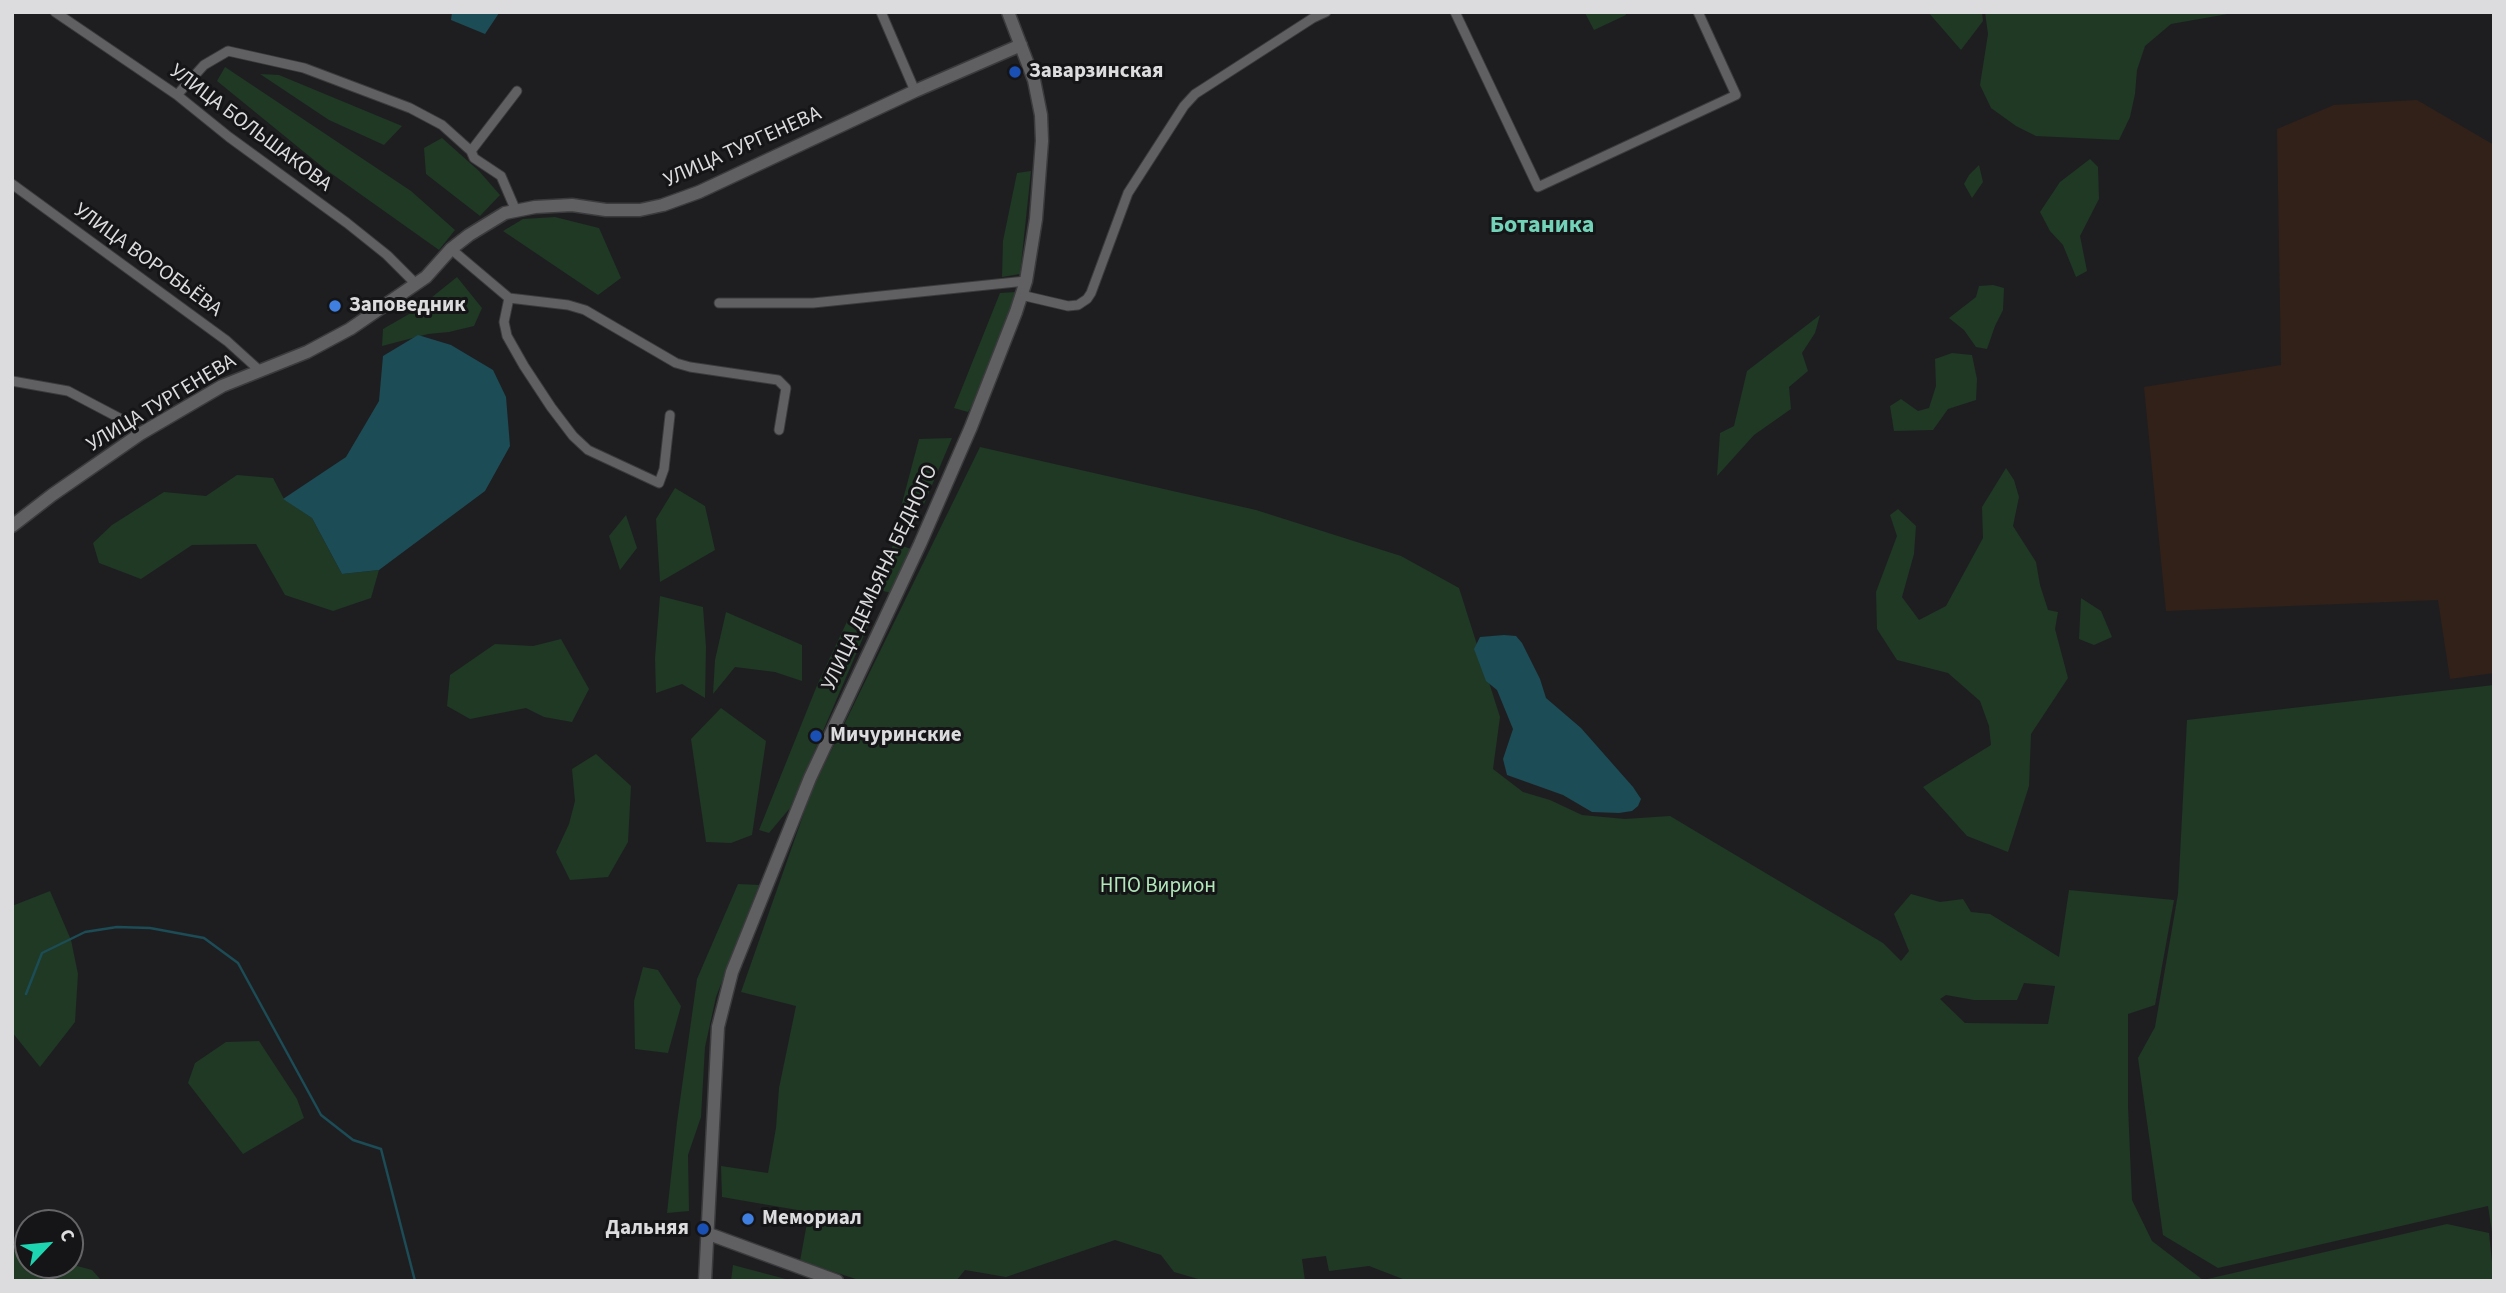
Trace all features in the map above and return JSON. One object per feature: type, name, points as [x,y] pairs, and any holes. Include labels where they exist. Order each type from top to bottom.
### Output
[{"type":"street","name":"УЛИЦА БОЛЬШАКОВА","points":[[55,12],[177,94],[229,137],[387,254],[416,284]]},
{"type":"street","points":[[881,12],[915,91]]},
{"type":"street","name":"УЛИЦА ДЕМЬЯНА БЕДНОГО","points":[[705,1281],[718,1027],[732,972],[810,778],[920,544],[971,427],[1026,281],[1036,219],[1041,141],[1039,100],[1007,12]]},
{"type":"street","points":[[1021,295],[1068,306],[1078,306],[1087,299],[1131,186],[1184,107],[1195,94],[1325,12]]},
{"type":"street","points":[[1455,12],[1538,187],[1736,94],[1698,12]]},
{"type":"street","name":"УЛИЦА ТУРГЕНЕВА","points":[[12,526],[140,434],[222,386],[307,352],[350,329],[426,277],[451,249],[469,235],[505,213],[536,206],[572,205],[606,210],[640,210],[663,205],[699,192],[915,91],[1021,45]]},
{"type":"street","points":[[177,94],[204,65],[228,51],[304,68],[410,108],[442,125],[471,151],[474,158],[501,176],[516,211]]},
{"type":"street","points":[[471,151],[517,91]]},
{"type":"street","name":"УЛИЦА ВОРОБЬЁВА","points":[[12,184],[227,341],[259,370]]},
{"type":"street","points":[[451,249],[509,298],[568,305],[585,310],[676,363],[778,380],[786,388],[779,430]]},
{"type":"street","points":[[719,303],[813,303],[1026,281]]},
{"type":"street","points":[[509,298],[504,322],[507,336],[551,407],[573,436],[588,450],[659,483],[664,469],[670,415]]},
{"type":"street","points":[[12,381],[68,391],[125,421],[140,434]]},
{"type":"street","points":[[709,1234],[836,1281]]},
{"type":"shaded area","points":[[2417,100],[2494,145],[2494,673],[2450,679],[2438,600],[2166,611],[2144,387],[2281,365],[2277,129],[2334,105]]},
{"type":"green space","points":[[1625,12],[1626,15],[1594,30],[1585,13]]},
{"type":"green space","points":[[1928,12],[1982,12],[1983,21],[1961,50]]},
{"type":"green space","points":[[1985,12],[2239,12],[2171,24],[2145,46],[2137,70],[2130,117],[2119,140],[2036,136],[1991,108],[1980,85],[1988,34]]},
{"type":"green space","points":[[225,67],[411,191],[455,230],[439,250],[325,169],[217,81]]},
{"type":"green space","points":[[260,74],[279,75],[402,126],[384,145],[329,120]]},
{"type":"green space","points":[[442,138],[479,171],[500,195],[480,216],[426,174],[424,148]]},
{"type":"green space","points":[[2090,159],[2098,167],[2099,199],[2080,236],[2087,271],[2076,277],[2063,245],[2050,231],[2040,212],[2060,182]]},
{"type":"green space","points":[[1979,165],[1983,182],[1972,198],[1964,184]]},
{"type":"green space","points":[[1031,171],[1020,274],[1002,277],[1003,241],[1017,173]]},
{"type":"green space","points":[[555,217],[599,228],[621,278],[598,295],[503,231],[523,219]]},
{"type":"green space","points":[[457,277],[482,308],[474,326],[382,346],[383,329],[416,310]]},
{"type":"green space","points":[[1993,285],[2004,288],[2003,310],[1987,349],[1976,347],[1964,330],[1949,318],[1976,297],[1979,286]]},
{"type":"green space","points":[[1017,292],[985,384],[968,412],[954,408],[1000,293]]},
{"type":"green space","points":[[1820,315],[1815,333],[1802,353],[1808,371],[1789,387],[1791,409],[1754,435],[1717,476],[1720,433],[1734,426],[1747,371]]},
{"type":"green space","points":[[1952,353],[1972,355],[1977,379],[1976,400],[1948,409],[1933,430],[1894,431],[1890,406],[1901,399],[1918,411],[1929,408],[1936,386],[1935,359]]},
{"type":"green space","points":[[952,438],[924,504],[901,507],[919,439]]},
{"type":"green space","name":"НПО Вирион","points":[[980,447],[1256,510],[1401,556],[1459,588],[1500,717],[1493,769],[1523,792],[1550,800],[1582,815],[1625,819],[1670,816],[1883,943],[1901,961],[1909,951],[1894,914],[1911,894],[1940,902],[1963,899],[1971,912],[1990,914],[2059,957],[2069,890],[2174,900],[2155,1005],[2128,1014],[2132,1200],[2152,1241],[2203,1280],[2447,1224],[2489,1233],[2494,1281],[1408,1281],[1369,1266],[1329,1271],[1326,1256],[1302,1259],[1305,1281],[1205,1281],[1174,1272],[1161,1255],[1115,1240],[1006,1277],[965,1270],[956,1281],[862,1281],[800,1261],[809,1212],[722,1197],[721,1166],[768,1173],[776,1128],[779,1088],[796,1006],[741,992],[812,790]],"holes":[[[2024,983],[2055,986],[2048,1024],[1965,1023],[1940,999],[1946,995],[1974,1000],[2017,1000]]]},
{"type":"green space","points":[[2006,468],[2014,480],[2019,497],[2013,526],[2036,562],[2048,610],[2058,612],[2055,629],[2068,678],[2031,734],[2029,786],[2008,852],[1967,836],[1923,787],[1991,745],[1989,726],[1980,701],[1948,673],[1897,660],[1877,629],[1876,592],[1897,536],[1890,515],[1898,509],[1916,526],[1914,554],[1902,597],[1919,620],[1946,606],[1983,538],[1982,507]]},
{"type":"green space","points":[[237,475],[273,478],[284,499],[312,518],[342,574],[379,570],[371,598],[333,611],[285,595],[256,544],[192,545],[141,579],[99,563],[93,543],[112,525],[164,492],[206,496]]},
{"type":"green space","points":[[675,488],[705,506],[715,550],[660,582],[656,519]]},
{"type":"green space","points":[[626,515],[637,548],[620,570],[609,536]]},
{"type":"green space","points":[[894,543],[911,549],[891,593],[872,588]]},
{"type":"green space","points":[[660,596],[703,607],[706,647],[705,698],[682,684],[656,693],[655,658]]},
{"type":"green space","points":[[2081,598],[2101,611],[2112,637],[2094,645],[2079,639]]},
{"type":"green space","points":[[852,611],[871,619],[790,808],[769,833],[759,830],[818,683]]},
{"type":"green space","points":[[726,612],[802,645],[802,681],[775,672],[735,667],[713,694],[715,660]]},
{"type":"green space","points":[[561,639],[589,689],[572,722],[544,717],[526,708],[470,719],[447,706],[450,675],[495,644],[533,646]]},
{"type":"green space","points":[[2494,685],[2494,1245],[2488,1206],[2218,1268],[2163,1235],[2138,1058],[2155,1027],[2178,894],[2187,720]]},
{"type":"green space","points":[[721,708],[766,741],[752,835],[731,843],[706,842],[691,739]]},
{"type":"green space","points":[[596,754],[631,786],[628,842],[608,877],[570,880],[556,852],[569,824],[575,801],[572,769]]},
{"type":"green space","points":[[738,884],[759,885],[716,997],[705,1047],[701,1117],[688,1155],[689,1211],[667,1213],[697,979]]},
{"type":"green space","points":[[50,891],[71,940],[78,974],[75,1022],[40,1067],[12,1032],[12,906]]},
{"type":"green space","points":[[643,967],[658,970],[681,1006],[668,1053],[635,1049],[634,1001]]},
{"type":"green space","points":[[259,1041],[297,1099],[304,1118],[243,1154],[188,1083],[195,1063],[226,1042]]},
{"type":"green space","points":[[12,1250],[14,1279],[84,1279],[84,1268],[92,1270],[102,1281],[12,1281]]},
{"type":"green space","points":[[733,1265],[793,1281],[731,1281]]},
{"type":"water","points":[[452,12],[499,13],[485,34],[451,20]]},
{"type":"water","points":[[418,335],[451,345],[493,370],[506,397],[510,446],[485,491],[379,570],[342,574],[312,518],[283,499],[346,457],[379,401],[383,356]]},
{"type":"water","points":[[1516,636],[1522,643],[1546,698],[1581,728],[1633,787],[1641,799],[1632,811],[1592,812],[1563,795],[1507,775],[1503,759],[1513,729],[1497,690],[1486,681],[1474,649],[1480,637]]},
{"type":"waterway","points":[[26,994],[42,953],[85,932],[117,927],[150,928],[204,938],[238,963],[321,1115],[353,1140],[381,1149],[415,1281]]},
{"type":"place","name":"Заварзинская","points":[[1015,72]]},
{"type":"place","name":"Заповедник","points":[[335,306]]},
{"type":"place","name":"Мичуринские","points":[[816,736]]},
{"type":"place","name":"Мемориал","points":[[748,1219]]},
{"type":"place","name":"Дальняя","points":[[703,1229]]},
{"type":"district","name":"Ботаника","points":[[1542,227]]}]
